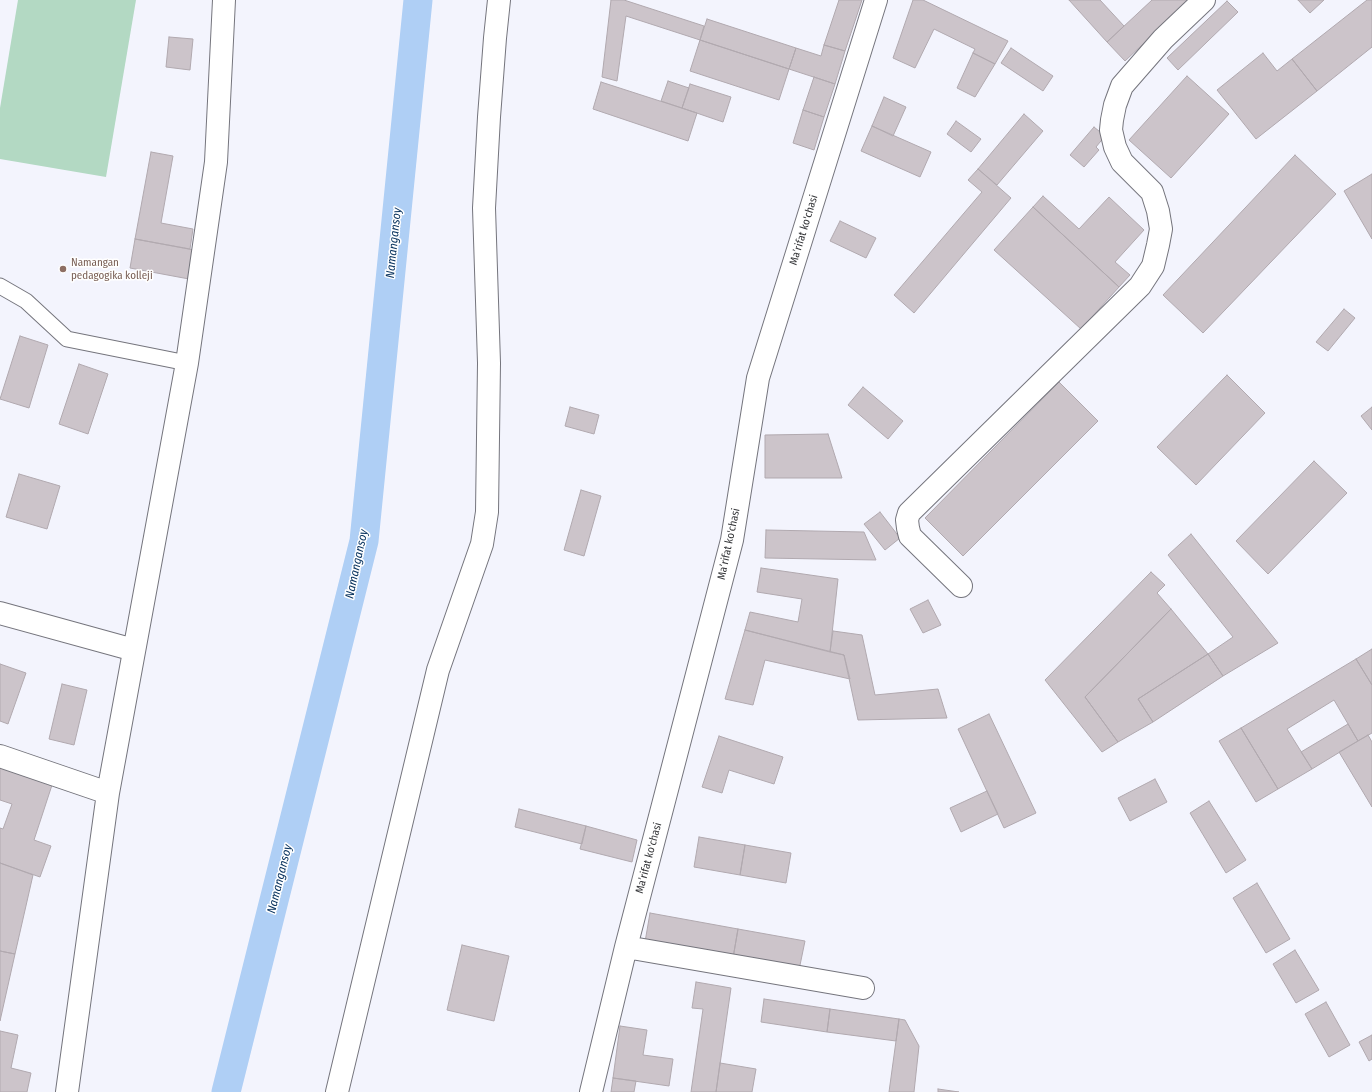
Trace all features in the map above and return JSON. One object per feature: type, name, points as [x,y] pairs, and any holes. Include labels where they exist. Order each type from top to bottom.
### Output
[{"type":"street","points":[[67,1092],[108,793],[187,363],[216,162],[224,0]]},
{"type":"street","points":[[337,1092],[438,670],[482,544],[487,512],[489,363],[484,208],[489,117],[499,0]]},
{"type":"street","name":"Maʼrifat ko'chasi","points":[[591,1092],[626,947],[732,540],[758,378],[876,0]]},
{"type":"street","points":[[961,586],[910,536],[907,520],[909,513],[1140,286],[1153,266],[1161,229],[1158,211],[1152,192],[1122,162],[1115,147],[1111,130],[1112,120],[1115,105],[1122,86],[1164,39],[1204,0]]},
{"type":"street","points":[[0,614],[134,650]]},
{"type":"street","points":[[0,756],[108,793]]},
{"type":"street","points":[[626,947],[863,988]]},
{"type":"lane","points":[[0,286],[26,301],[67,339],[187,363]]},
{"type":"green space","points":[[18,0],[136,0],[106,177],[0,159],[0,108]]},
{"type":"building","points":[[611,0],[624,0],[704,26],[700,40],[626,16],[617,81],[602,77]]},
{"type":"building","points":[[839,0],[862,0],[845,51],[824,45]]},
{"type":"building","points":[[913,0],[923,0],[1008,41],[995,64],[973,53],[975,49],[934,29],[915,68],[893,58]]},
{"type":"building","points":[[1069,0],[1100,0],[1124,26],[1107,42]]},
{"type":"building","points":[[1152,0],[1190,0],[1125,61],[1107,42]]},
{"type":"building","points":[[1298,0],[1324,0],[1310,13]]},
{"type":"building","points":[[1367,0],[1372,0],[1372,47],[1317,91],[1292,59]]},
{"type":"building","points":[[1227,1],[1238,12],[1178,70],[1167,58]]},
{"type":"building","points":[[707,19],[796,48],[789,69],[700,40]]},
{"type":"building","points":[[169,37],[193,39],[190,70],[166,67]]},
{"type":"building","points":[[700,40],[789,69],[779,100],[690,71]]},
{"type":"building","points":[[824,45],[845,51],[835,84],[789,69],[796,48],[821,56]]},
{"type":"building","points":[[1011,48],[1053,76],[1043,91],[1001,63]]},
{"type":"building","points":[[973,53],[995,64],[975,97],[957,88]]},
{"type":"building","points":[[1263,53],[1277,71],[1292,59],[1317,91],[1256,139],[1217,90]]},
{"type":"building","points":[[1187,76],[1229,114],[1171,178],[1129,140]]},
{"type":"building","points":[[814,77],[835,84],[824,117],[803,110]]},
{"type":"building","points":[[668,81],[689,88],[682,108],[661,101]]},
{"type":"building","points":[[601,82],[697,113],[688,141],[593,109]]},
{"type":"building","points":[[690,84],[731,97],[723,122],[682,108]]},
{"type":"building","points":[[884,97],[906,107],[893,136],[872,126]]},
{"type":"building","points":[[803,110],[824,117],[814,150],[793,143]]},
{"type":"building","points":[[1024,114],[1043,131],[997,185],[978,169]]},
{"type":"building","points":[[956,121],[981,139],[971,152],[947,134]]},
{"type":"building","points":[[872,126],[931,152],[920,177],[861,151]]},
{"type":"building","points":[[1094,127],[1105,136],[1096,147],[1099,150],[1084,167],[1070,155]]},
{"type":"building","points":[[151,152],[173,156],[161,223],[193,229],[190,249],[135,239]]},
{"type":"building","points":[[1295,155],[1336,194],[1203,333],[1163,295]]},
{"type":"building","points":[[978,169],[1011,198],[914,313],[894,295],[982,192],[968,180]]},
{"type":"building","points":[[1372,174],[1372,239],[1344,191]]},
{"type":"building","points":[[1043,196],[1079,229],[1109,197],[1144,230],[1115,262],[1130,275],[1119,287],[1033,207]]},
{"type":"building","points":[[1033,207],[1119,287],[1081,329],[994,250]]},
{"type":"building","points":[[840,221],[876,238],[866,258],[830,241]]},
{"type":"building","points":[[135,239],[194,250],[189,279],[130,268]]},
{"type":"building","points":[[1344,309],[1355,318],[1328,351],[1316,342]]},
{"type":"building","points":[[20,336],[48,345],[29,408],[0,399]]},
{"type":"building","points":[[79,364],[108,374],[88,434],[59,424]]},
{"type":"building","points":[[1227,375],[1265,413],[1196,485],[1157,447]]},
{"type":"building","points":[[1059,382],[1098,421],[963,556],[925,518]]},
{"type":"building","points":[[863,387],[903,421],[888,439],[848,405]]},
{"type":"building","points":[[570,407],[599,415],[594,434],[565,426]]},
{"type":"building","points":[[1372,407],[1372,430],[1361,416]]},
{"type":"building","points":[[828,434],[842,478],[765,478],[765,435]]},
{"type":"building","points":[[1314,461],[1347,493],[1268,574],[1236,541]]},
{"type":"building","points":[[19,474],[60,486],[47,529],[6,517]]},
{"type":"building","points":[[581,490],[601,496],[584,556],[564,550]]},
{"type":"building","points":[[880,512],[900,538],[885,550],[864,524]]},
{"type":"building","points":[[766,530],[864,532],[876,560],[765,558]]},
{"type":"building","points":[[1191,534],[1278,643],[1223,676],[1208,654],[1233,637],[1168,555]]},
{"type":"building","points":[[761,568],[838,579],[830,652],[745,630],[750,612],[798,622],[802,599],[757,592]]},
{"type":"building","points":[[1151,572],[1165,585],[1157,593],[1171,609],[1085,697],[1118,742],[1102,752],[1045,680]]},
{"type":"building","points":[[928,600],[941,625],[923,633],[910,609]]},
{"type":"building","points":[[1171,609],[1208,654],[1138,699],[1153,722],[1118,742],[1085,697]]},
{"type":"building","points":[[745,630],[844,655],[850,679],[765,660],[753,705],[725,699]]},
{"type":"building","points":[[833,631],[862,635],[875,695],[938,689],[947,718],[858,720],[844,655],[830,652]]},
{"type":"building","points":[[1372,649],[1372,685],[1356,659]]},
{"type":"building","points":[[1208,654],[1223,676],[1153,722],[1138,699]]},
{"type":"building","points":[[1356,659],[1372,685],[1372,733],[1358,741],[1334,700],[1287,729],[1312,769],[1278,789],[1241,728]]},
{"type":"building","points":[[0,664],[26,673],[8,724],[0,721]]},
{"type":"building","points":[[62,684],[87,690],[74,745],[49,739]]},
{"type":"building","points":[[989,714],[1036,813],[1004,828],[958,729]]},
{"type":"building","points":[[1348,724],[1358,741],[1312,769],[1301,752]]},
{"type":"building","points":[[1241,728],[1278,789],[1256,802],[1219,741]]},
{"type":"building","points":[[1368,735],[1372,742],[1372,807],[1339,752]]},
{"type":"building","points":[[719,736],[783,757],[774,784],[729,770],[722,793],[702,787]]},
{"type":"building","points":[[0,763],[53,782],[34,840],[51,846],[40,877],[0,863],[0,828],[3,829],[12,804],[0,800]]},
{"type":"building","points":[[1155,779],[1167,802],[1130,821],[1118,798]]},
{"type":"building","points":[[987,791],[998,814],[961,832],[950,808]]},
{"type":"building","points":[[1209,801],[1246,860],[1226,873],[1190,813]]},
{"type":"building","points":[[519,809],[586,826],[582,844],[515,827]]},
{"type":"building","points":[[586,826],[637,840],[632,862],[580,849]]},
{"type":"building","points":[[699,837],[745,845],[740,875],[694,867]]},
{"type":"building","points":[[745,845],[791,853],[786,883],[740,875]]},
{"type":"building","points":[[0,863],[33,875],[15,954],[0,951]]},
{"type":"building","points":[[1257,883],[1290,939],[1266,953],[1233,898]]},
{"type":"building","points":[[650,913],[738,929],[733,958],[645,942]]},
{"type":"building","points":[[738,929],[805,941],[799,970],[733,958]]},
{"type":"building","points":[[462,945],[509,956],[494,1021],[447,1010]]},
{"type":"building","points":[[1295,950],[1319,990],[1296,1003],[1273,964]]},
{"type":"building","points":[[0,951],[15,954],[0,1021]]},
{"type":"building","points":[[696,982],[731,988],[716,1092],[691,1092],[703,1009],[692,1008]]},
{"type":"building","points":[[764,999],[830,1009],[827,1032],[761,1022]]},
{"type":"building","points":[[1326,1002],[1350,1045],[1329,1057],[1305,1014]]},
{"type":"building","points":[[830,1009],[899,1019],[896,1041],[827,1032]]},
{"type":"building","points":[[899,1019],[905,1020],[919,1046],[914,1092],[889,1092]]},
{"type":"building","points":[[620,1026],[647,1030],[643,1055],[673,1059],[669,1086],[613,1078]]},
{"type":"building","points":[[0,1031],[18,1035],[11,1068],[31,1073],[27,1092],[0,1092]]},
{"type":"building","points":[[1372,1035],[1372,1059],[1369,1061],[1359,1042]]},
{"type":"building","points":[[720,1063],[756,1069],[752,1092],[716,1092]]},
{"type":"building","points":[[613,1078],[636,1081],[634,1092],[611,1092]]},
{"type":"building","points":[[938,1089],[959,1092],[938,1092]]},
{"type":"waterway","name":"Namangansoy","points":[[226,1092],[364,541],[418,0]]},
{"type":"place","name":"Namangan pedagogika kolleji","points":[[63,269]]}]
